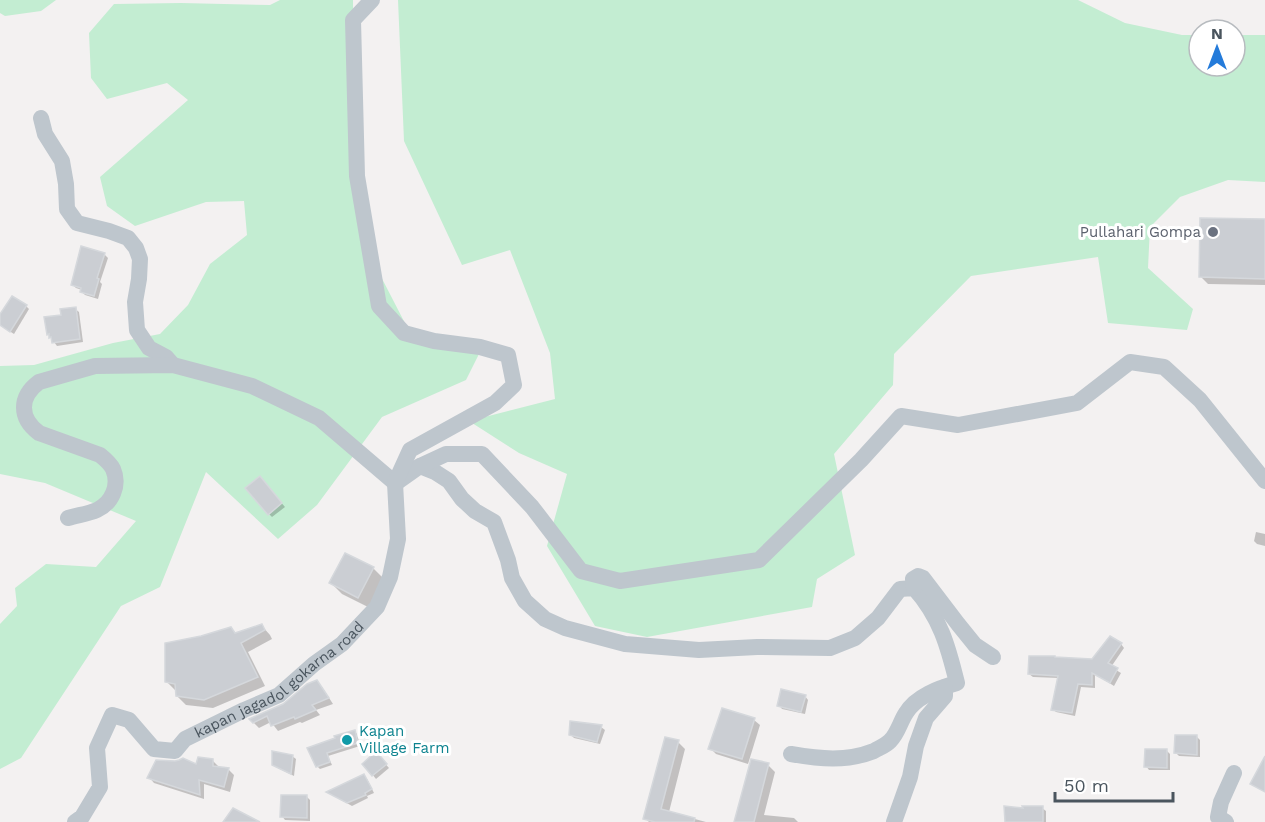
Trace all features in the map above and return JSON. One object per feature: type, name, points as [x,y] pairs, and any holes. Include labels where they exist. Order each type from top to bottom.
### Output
[{"type":"street","points":[[372,0],[353,20],[354,68],[357,176],[379,306],[404,333],[434,340],[480,346],[508,355],[514,385],[495,403],[410,450],[395,483]]},
{"type":"street","points":[[41,118],[45,134],[62,160],[67,209],[77,223],[128,238],[136,248],[140,259],[135,302],[137,330],[149,348],[166,357],[173,365]]},
{"type":"street","points":[[395,483],[420,466],[446,454],[482,454],[532,507],[581,571],[620,581],[759,560],[861,460],[901,416],[958,425],[1077,403],[1130,362],[1164,367],[1200,400],[1265,481]]},
{"type":"street","points":[[69,518],[97,510],[112,498],[116,479],[113,469],[100,455],[39,433],[27,420],[24,403],[32,387],[39,382],[95,366],[173,365],[252,386],[319,418],[395,483]]},
{"type":"street","points":[[420,466],[449,481],[462,499],[475,511],[494,522],[512,578],[525,601],[545,619],[565,628],[625,644],[699,650],[757,647],[830,648],[855,638],[878,618],[900,589],[914,588]]},
{"type":"street","name":"kapan jagadol gokarna road","points":[[75,822],[82,817],[100,787],[97,748],[112,715],[129,720],[154,749],[175,751],[185,739],[279,695],[314,664],[342,644],[377,607],[390,577],[398,539],[395,483]]},
{"type":"street","points":[[791,754],[818,759],[862,756],[891,741],[906,711],[919,698],[957,683],[947,645],[934,614],[914,588],[913,579],[918,576],[923,578],[975,645],[993,657]]},
{"type":"street","points":[[894,822],[910,777],[916,746],[926,718],[945,696],[945,687]]},
{"type":"street","points":[[1226,822],[1218,817],[1221,802],[1234,773]]},
{"type":"green space","points":[[0,0],[56,0],[41,11],[5,16],[0,13]]},
{"type":"green space","points":[[280,0],[353,0],[354,152],[376,267],[409,331],[479,354],[466,380],[382,417],[317,505],[278,539],[206,472],[160,587],[121,606],[21,758],[0,769],[0,624],[17,606],[15,588],[46,564],[96,567],[136,521],[45,483],[0,474],[0,366],[34,365],[113,343],[160,334],[188,305],[210,264],[247,235],[244,201],[206,202],[135,226],[107,206],[100,177],[188,100],[167,83],[107,99],[91,78],[89,33],[114,4],[270,5]]},
{"type":"green space","points":[[398,0],[1078,0],[1125,23],[1187,35],[1187,78],[1247,78],[1247,35],[1265,35],[1265,182],[1228,180],[1180,197],[1150,227],[1148,268],[1193,309],[1187,330],[1108,323],[1098,257],[971,276],[894,354],[893,385],[834,454],[855,555],[817,579],[812,607],[647,637],[595,626],[547,546],[567,474],[519,453],[469,421],[555,399],[550,353],[510,250],[462,265],[404,141]]},
{"type":"building","points":[[1200,218],[1265,219],[1265,279],[1199,277]]},
{"type":"building","points":[[81,246],[105,253],[94,296],[80,292],[81,288],[71,285]]},
{"type":"building","points":[[12,296],[27,305],[10,332],[0,325],[0,314]]},
{"type":"building","points":[[76,307],[80,339],[52,343],[51,337],[47,335],[44,317],[61,315],[60,309]]},
{"type":"building","points":[[260,476],[282,503],[268,515],[245,488]]},
{"type":"building","points":[[345,553],[374,567],[358,598],[329,583]]},
{"type":"building","points":[[262,624],[265,630],[241,643],[258,677],[204,700],[176,696],[175,684],[165,682],[165,643],[231,627],[235,633]]},
{"type":"building","points":[[1110,636],[1122,643],[1108,663],[1118,668],[1110,683],[1092,673],[1092,685],[1078,684],[1072,713],[1051,710],[1058,676],[1028,674],[1029,656],[1092,659]]},
{"type":"building","points":[[317,680],[329,698],[312,705],[316,710],[271,726],[267,716],[253,723],[249,719],[283,704],[307,684]]},
{"type":"building","points":[[781,689],[806,695],[801,712],[777,706]]},
{"type":"building","points":[[722,708],[755,718],[742,759],[708,749]]},
{"type":"building","points":[[570,721],[602,725],[597,742],[569,735]]},
{"type":"building","points":[[355,730],[358,743],[327,753],[330,762],[316,767],[307,748]]},
{"type":"building","points":[[1175,735],[1197,735],[1197,755],[1174,753]]},
{"type":"building","points":[[665,737],[679,740],[661,809],[695,818],[694,822],[655,822],[643,819]]},
{"type":"building","points":[[1145,749],[1167,749],[1167,768],[1144,767]]},
{"type":"building","points":[[272,751],[293,755],[291,774],[272,765]]},
{"type":"building","points":[[376,751],[387,764],[372,776],[362,764]]},
{"type":"building","points":[[1265,756],[1265,792],[1250,784]]},
{"type":"building","points":[[198,757],[213,759],[213,766],[229,768],[224,787],[199,780],[200,795],[147,778],[156,760],[175,761],[183,758],[196,764]]},
{"type":"building","points":[[751,759],[769,763],[754,822],[734,822]]},
{"type":"building","points":[[364,774],[372,789],[365,793],[366,795],[347,803],[326,792]]},
{"type":"building","points":[[281,795],[307,795],[307,818],[280,817]]},
{"type":"building","points":[[1004,806],[1023,808],[1022,806],[1043,806],[1043,822],[1005,822]]},
{"type":"building","points":[[233,808],[260,822],[223,822]]},
{"type":"place","name":"Pullahari Gompa","points":[[1213,232]]},
{"type":"place","name":"Kapan Village Farm","points":[[347,740]]}]
